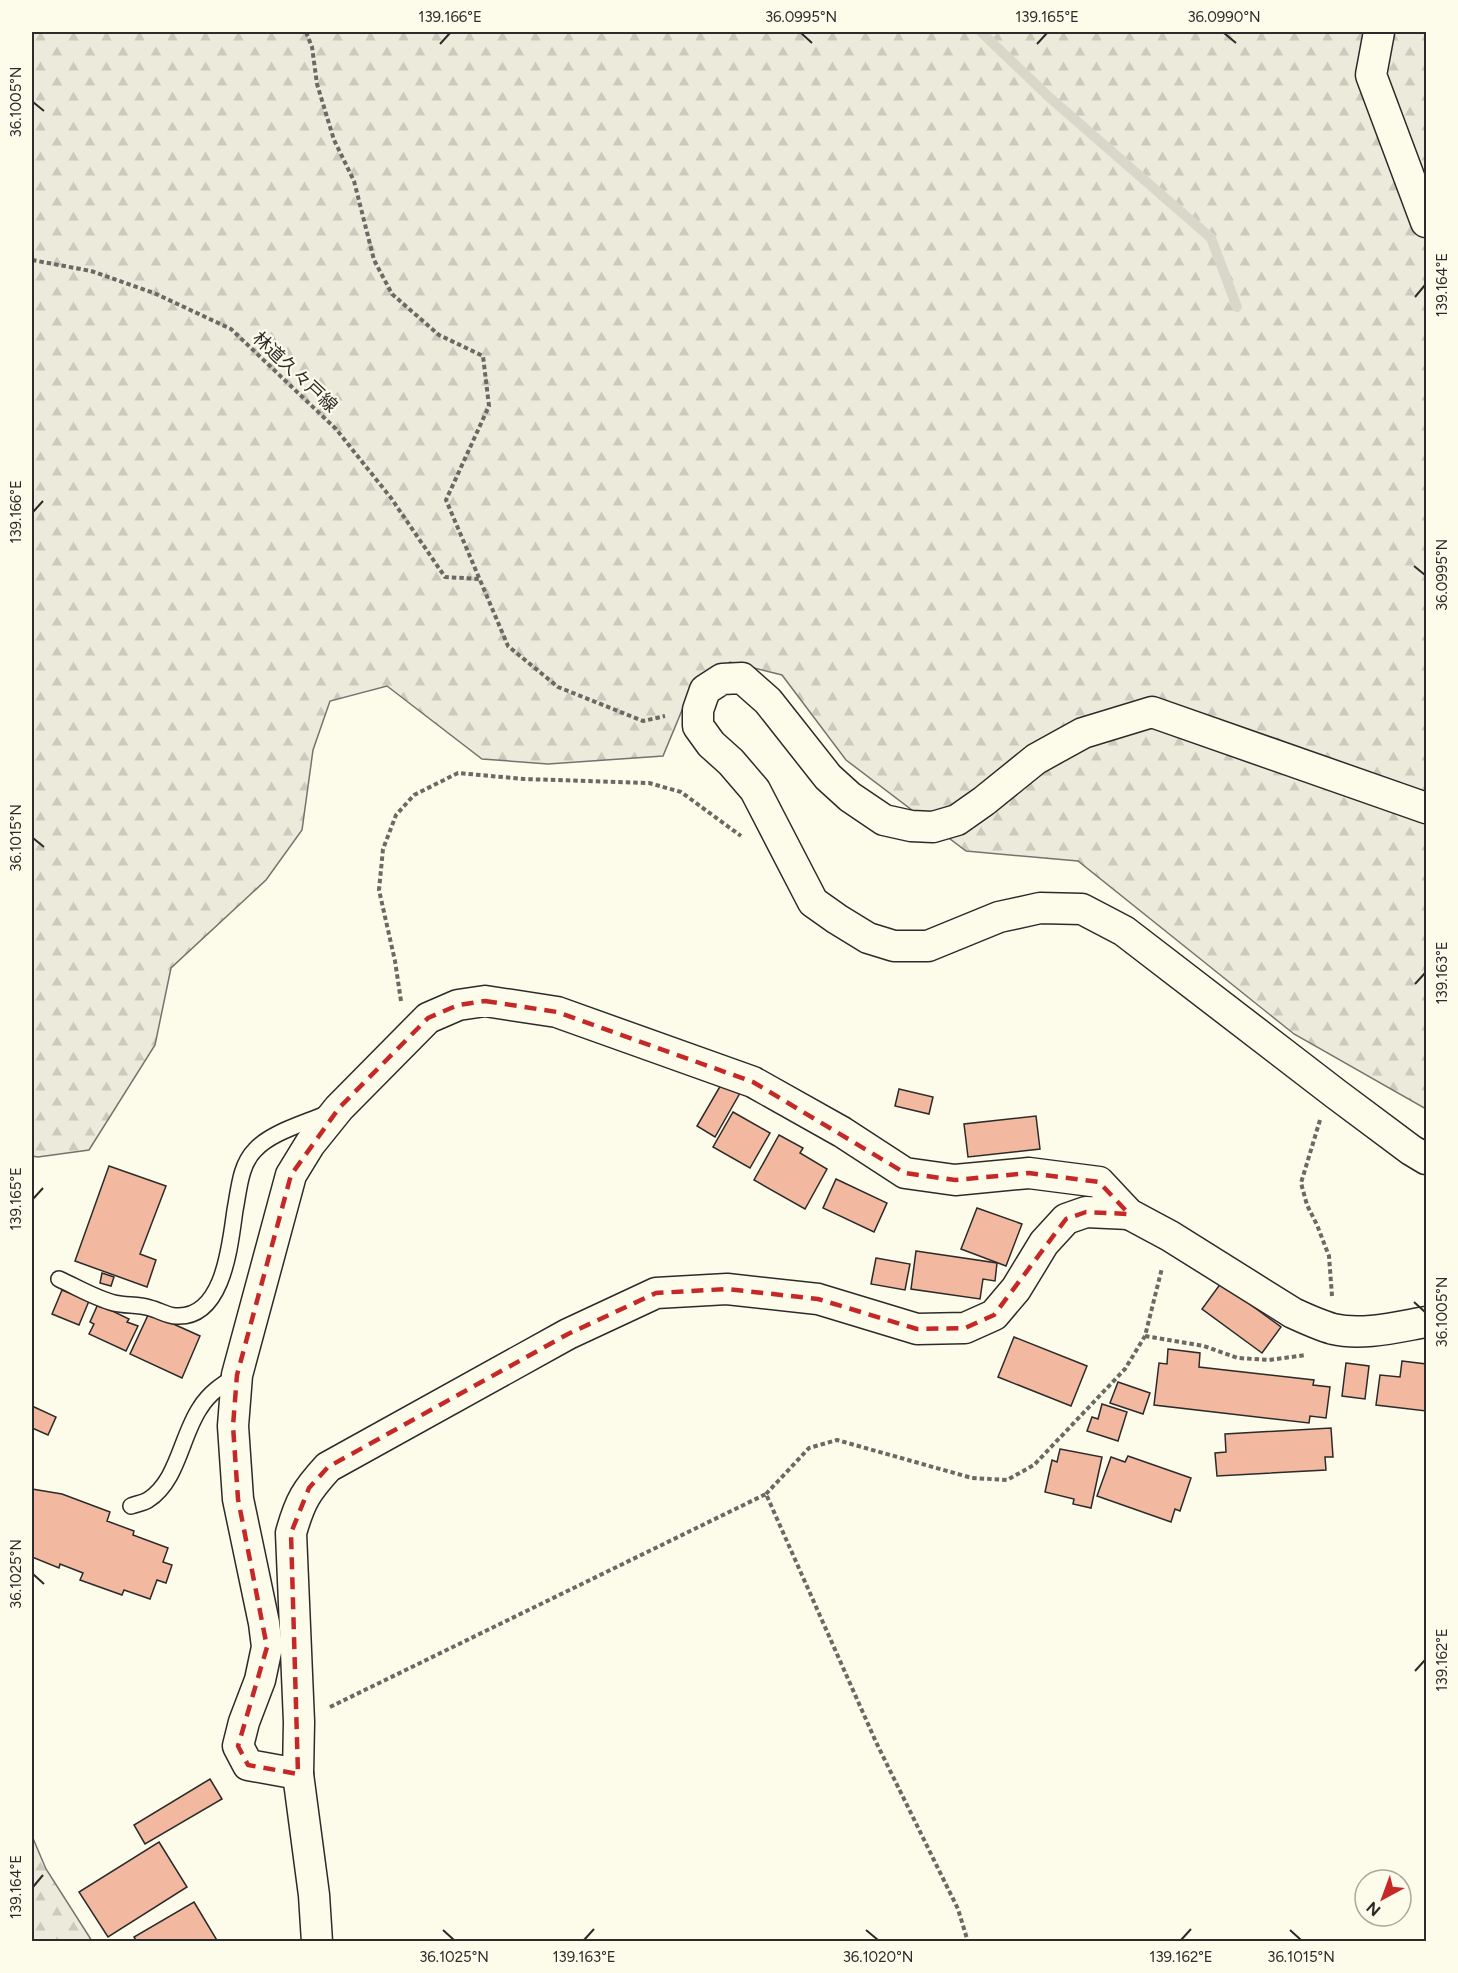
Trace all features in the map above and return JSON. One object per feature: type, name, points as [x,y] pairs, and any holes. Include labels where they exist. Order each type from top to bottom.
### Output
[{"type":"street","points":[[1379,32],[1371,75],[1426,222]]},
{"type":"street","points":[[1426,808],[1152,712],[1083,733],[1036,759],[957,820],[933,827],[911,826],[884,820],[850,797],[828,777],[768,701],[742,678],[722,679],[705,690],[698,710],[698,726],[711,744],[731,762],[755,790],[813,902],[868,938],[894,946],[928,946],[999,916],[1040,908],[1082,909],[1124,931],[1336,1094],[1426,1159]]},
{"type":"street","points":[[298,1774],[248,1765],[238,1746],[244,1722],[260,1680],[267,1647],[238,1499],[232,1426],[237,1374],[291,1175],[310,1144],[339,1108],[428,1018],[458,1005],[485,1000],[557,1012],[753,1082],[842,1132],[905,1173],[955,1180],[1029,1173],[1099,1182],[1129,1214],[1170,1236],[1293,1313],[1334,1329],[1355,1332],[1426,1322]]},
{"type":"street","points":[[317,1941],[314,1895],[298,1774],[299,1722],[291,1533],[298,1508],[309,1488],[328,1467],[568,1334],[656,1293],[727,1289],[784,1295],[818,1299],[917,1329],[965,1328],[994,1315],[1016,1289],[1044,1243],[1066,1219],[1086,1212],[1129,1214]]},
{"type":"lane","points":[[59,1279],[116,1304],[150,1308],[176,1316],[193,1314],[207,1303],[218,1287],[231,1241],[241,1175],[253,1151],[267,1139],[339,1108]]},
{"type":"lane","points":[[131,1506],[147,1501],[157,1493],[171,1474],[184,1439],[200,1407],[217,1388],[237,1374]]},
{"type":"path","points":[[306,32],[312,47],[317,84],[333,140],[354,181],[374,260],[392,294],[439,336],[483,356],[489,406],[446,500],[508,646],[558,687],[643,721],[698,710]]},
{"type":"path","name":"林道久々戸線","points":[[32,260],[91,271],[154,293],[231,329],[336,429],[392,498],[445,577],[480,579]]},
{"type":"path","points":[[402,1045],[401,1001],[395,961],[379,890],[383,849],[396,815],[414,795],[459,773],[524,779],[649,783],[681,792],[748,840]]},
{"type":"path","points":[[1145,1336],[1204,1346],[1238,1358],[1269,1360],[1304,1355],[1325,1347],[1334,1329],[1329,1256],[1307,1204],[1301,1183],[1317,1124],[1336,1094]]},
{"type":"path","points":[[299,1722],[766,1494],[809,1448],[837,1440],[972,1478],[1007,1480],[1034,1465],[1125,1369],[1145,1336],[1170,1236]]},
{"type":"path","points":[[766,1494],[876,1742],[958,1909],[968,1941]]},
{"type":"highlighted area","points":[[485,1001],[557,1012],[753,1082],[905,1173],[955,1180],[1029,1173],[1099,1182],[1129,1214],[1086,1212],[1066,1219],[994,1315],[965,1328],[917,1329],[818,1299],[727,1289],[656,1293],[568,1334],[328,1467],[309,1488],[291,1533],[298,1774],[248,1765],[238,1746],[267,1647],[238,1499],[233,1426],[237,1375],[291,1175],[339,1108],[428,1018],[458,1005]]},
{"type":"green space","points":[[32,32],[1426,32],[1426,1109],[1294,1034],[1078,861],[966,851],[846,760],[782,675],[730,662],[690,691],[663,756],[548,764],[482,759],[387,686],[330,701],[313,750],[302,830],[266,880],[171,968],[155,1045],[89,1150],[32,1156]]},
{"type":"green space","points":[[32,1836],[46,1869],[92,1941],[32,1941]]},
{"type":"building","points":[[722,1083],[740,1093],[715,1137],[697,1126]]},
{"type":"building","points":[[899,1089],[933,1097],[929,1114],[895,1106]]},
{"type":"building","points":[[733,1112],[770,1133],[750,1168],[713,1147]]},
{"type":"building","points":[[1036,1116],[1040,1149],[968,1157],[964,1124]]},
{"type":"building","points":[[779,1135],[803,1148],[800,1153],[827,1169],[805,1209],[754,1180]]},
{"type":"building","points":[[109,1166],[166,1186],[140,1254],[156,1260],[147,1287],[75,1261]]},
{"type":"building","points":[[836,1179],[887,1203],[874,1232],[823,1208]]},
{"type":"building","points":[[977,1208],[1022,1224],[1006,1266],[961,1249]]},
{"type":"building","points":[[916,1251],[997,1263],[995,1281],[983,1279],[980,1299],[911,1289]]},
{"type":"building","points":[[876,1258],[910,1264],[905,1290],[871,1284]]},
{"type":"building","points":[[102,1273],[114,1277],[111,1286],[100,1283]]},
{"type":"building","points":[[1221,1283],[1281,1327],[1262,1353],[1202,1309]]},
{"type":"building","points":[[62,1290],[89,1301],[79,1325],[52,1314]]},
{"type":"building","points":[[98,1304],[138,1326],[126,1351],[89,1334],[94,1324],[90,1322]]},
{"type":"building","points":[[149,1313],[200,1336],[182,1378],[130,1354]]},
{"type":"building","points":[[1014,1337],[1087,1366],[1071,1406],[998,1377]]},
{"type":"building","points":[[1168,1349],[1200,1353],[1199,1367],[1314,1380],[1313,1385],[1330,1387],[1326,1418],[1310,1416],[1309,1423],[1154,1405],[1159,1363],[1167,1364]]},
{"type":"building","points":[[1402,1361],[1426,1364],[1426,1411],[1376,1405],[1380,1375],[1400,1377]]},
{"type":"building","points":[[1346,1363],[1369,1366],[1365,1399],[1342,1396]]},
{"type":"building","points":[[1118,1382],[1150,1393],[1143,1414],[1110,1403]]},
{"type":"building","points":[[1102,1404],[1127,1412],[1118,1441],[1087,1431],[1092,1417],[1098,1419]]},
{"type":"building","points":[[32,1406],[56,1417],[48,1435],[32,1428]]},
{"type":"building","points":[[1331,1428],[1333,1457],[1325,1457],[1326,1470],[1217,1476],[1215,1453],[1226,1452],[1225,1434]]},
{"type":"building","points":[[1060,1449],[1102,1457],[1091,1508],[1073,1504],[1074,1499],[1045,1492],[1052,1460],[1057,1462]]},
{"type":"building","points":[[1128,1456],[1191,1478],[1180,1511],[1175,1509],[1171,1522],[1097,1496],[1111,1457],[1125,1462]]},
{"type":"building","points":[[32,1489],[62,1494],[110,1512],[107,1521],[134,1531],[133,1535],[168,1548],[163,1562],[172,1565],[166,1583],[157,1580],[150,1599],[124,1590],[122,1595],[80,1580],[83,1573],[60,1564],[59,1568],[32,1557]]},
{"type":"building","points":[[210,1779],[222,1799],[145,1844],[134,1825]]},
{"type":"building","points":[[159,1842],[187,1887],[108,1937],[79,1892]]},
{"type":"building","points":[[194,1902],[218,1942],[137,1942],[134,1937]]},
{"type":"waterway","points":[[981,32],[1049,97],[1211,238],[1237,307]]}]
